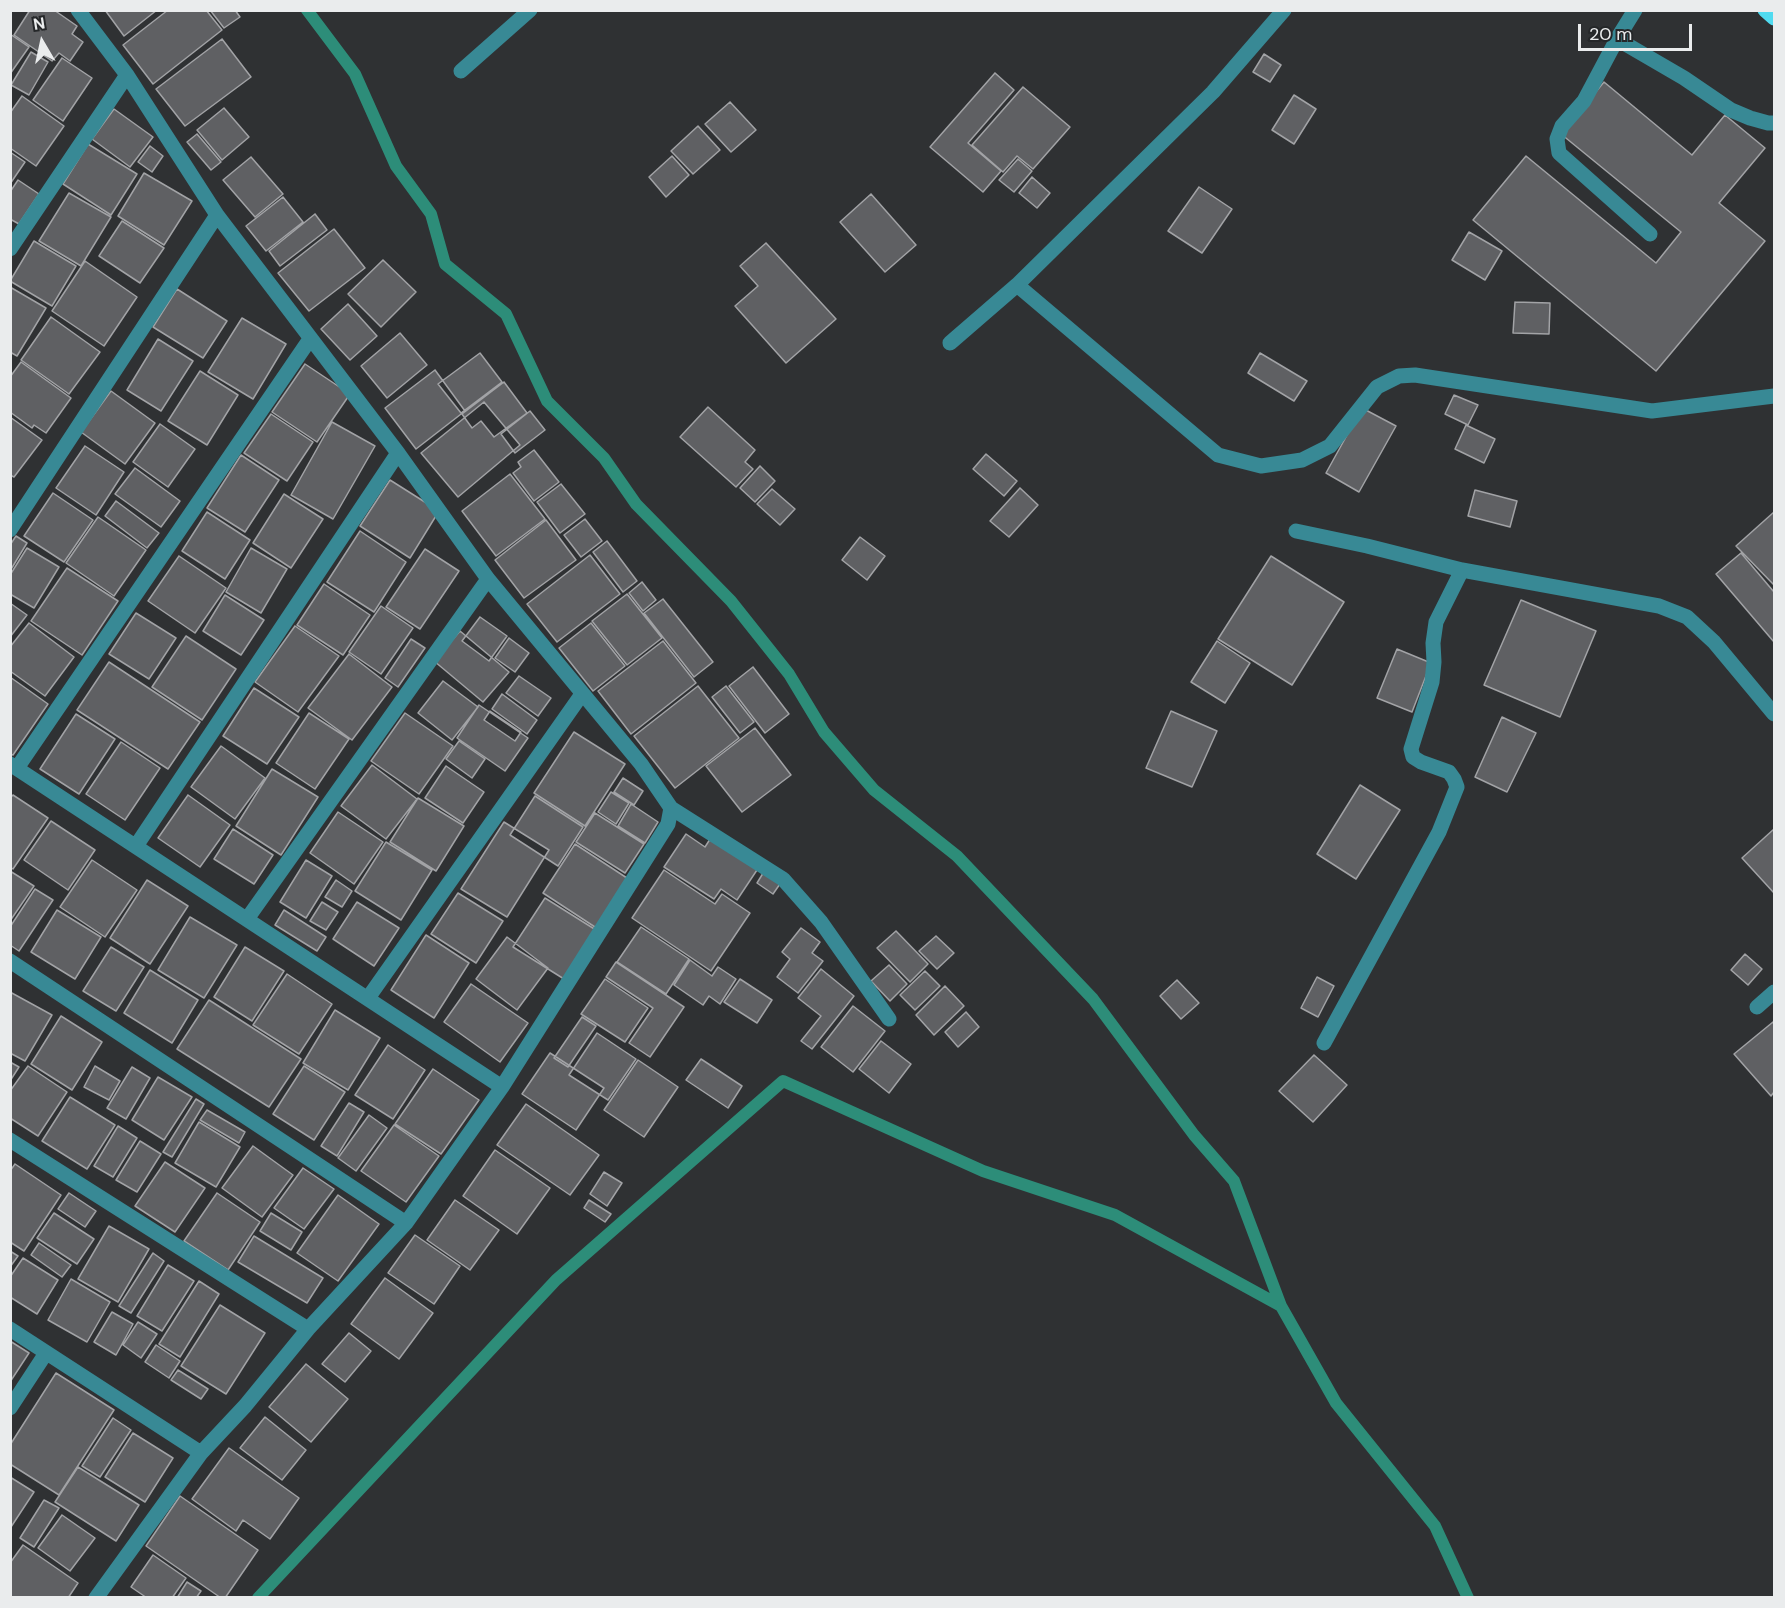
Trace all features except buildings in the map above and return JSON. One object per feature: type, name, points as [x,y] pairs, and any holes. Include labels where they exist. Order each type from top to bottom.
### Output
[{"type":"main road","points":[[1765,10],[1774,18]]},
{"type":"street","points":[[78,10],[127,75],[217,214],[398,453],[488,579],[641,764],[671,808],[783,879],[820,922],[889,1019]]},
{"type":"street","points":[[461,71],[530,10]]},
{"type":"street","points":[[950,343],[1017,285],[1213,92],[1284,10]]},
{"type":"street","points":[[1635,10],[1594,84],[1562,126],[1557,139],[1560,153],[1650,234]]},
{"type":"street","points":[[1617,39],[1684,78],[1731,110],[1750,118],[1774,123]]},
{"type":"street","points":[[10,249],[127,75]]},
{"type":"street","points":[[10,530],[217,214]]},
{"type":"street","points":[[1017,285],[1218,455],[1261,466],[1302,460],[1330,447],[1377,387],[1399,376],[1415,375],[1652,411],[1774,396]]},
{"type":"street","points":[[310,339],[14,766],[502,1086]]},
{"type":"street","points":[[136,846],[398,453]]},
{"type":"street","points":[[1296,531],[1462,570],[1659,606],[1688,617],[1714,642],[1774,714]]},
{"type":"street","points":[[1324,1043],[1439,832],[1457,787],[1449,772],[1421,762],[1413,757],[1411,749],[1432,682],[1436,622],[1462,570]]},
{"type":"street","points":[[247,919],[488,579]]},
{"type":"street","points":[[368,998],[582,694]]},
{"type":"street","points":[[96,1598],[201,1453],[245,1406],[308,1329],[406,1223],[502,1086],[668,824],[671,808]]},
{"type":"street","points":[[10,961],[406,1223]]},
{"type":"street","points":[[1757,1007],[1774,992]]},
{"type":"street","points":[[10,1140],[308,1329]]},
{"type":"street","points":[[10,1329],[201,1453]]},
{"type":"street","points":[[10,1408],[46,1353]]},
{"type":"waterway","points":[[307,10],[355,74],[396,166],[431,214],[445,264],[506,314],[547,401],[604,458],[636,504],[731,601],[789,674],[824,732],[874,790],[957,856],[1093,999],[1194,1135],[1234,1181],[1281,1306],[1336,1403],[1435,1526],[1468,1598]]},
{"type":"waterway","points":[[258,1598],[556,1280],[783,1081],[983,1171],[1115,1215],[1281,1306]]}]
